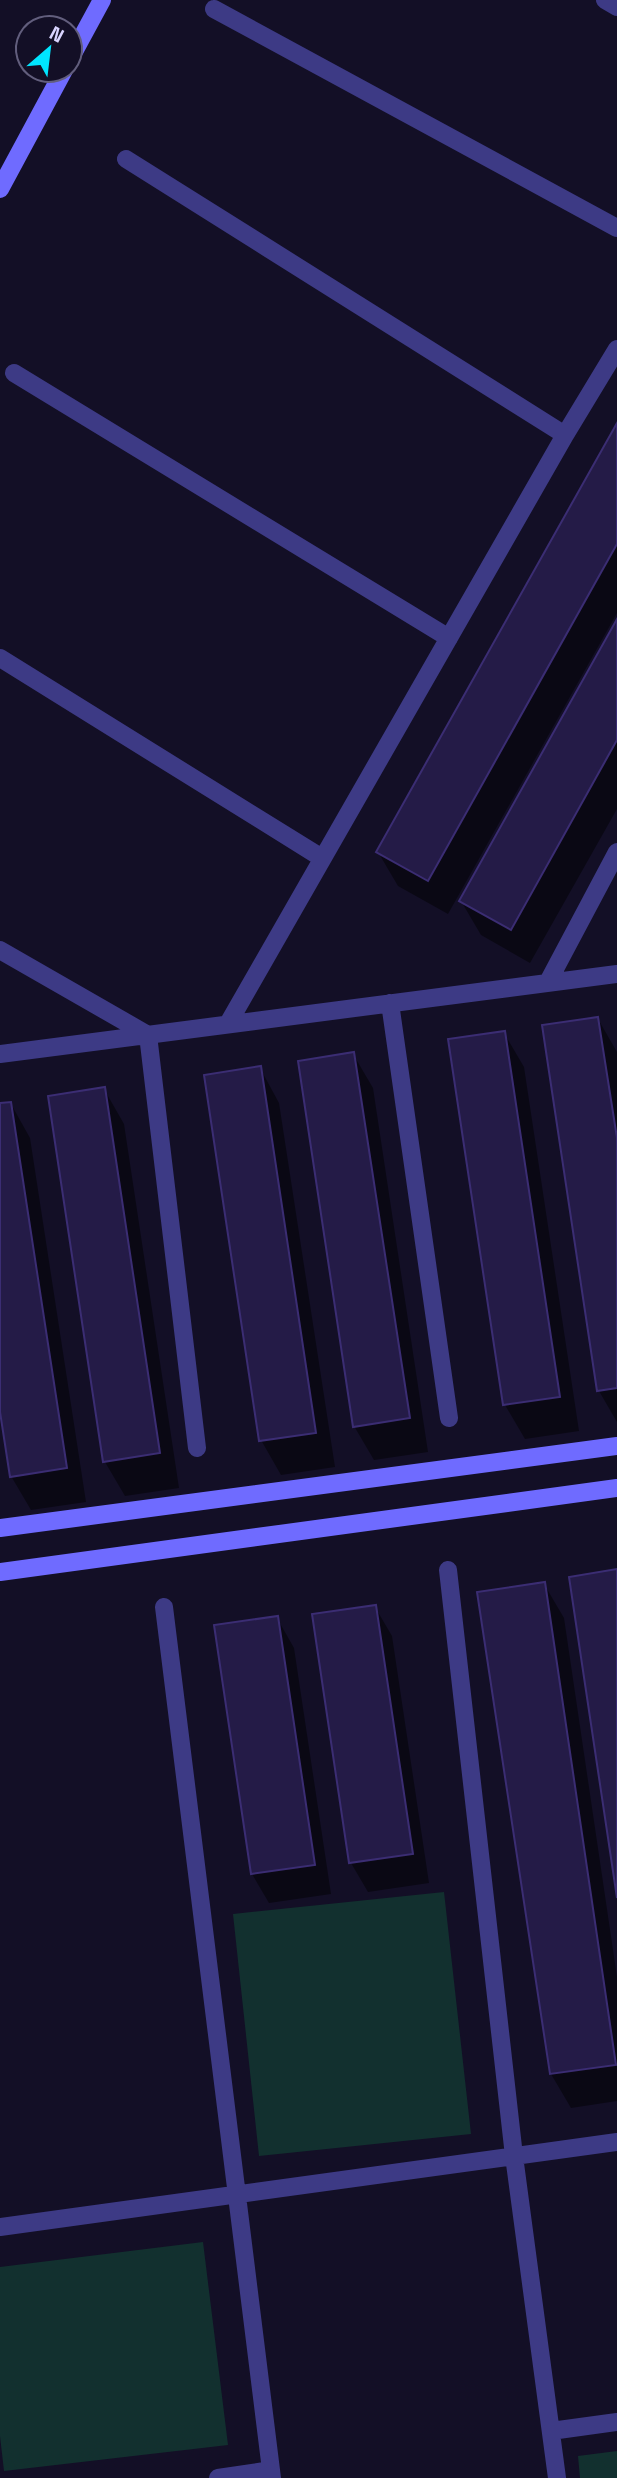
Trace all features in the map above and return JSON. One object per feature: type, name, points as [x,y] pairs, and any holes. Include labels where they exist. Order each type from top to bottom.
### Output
[{"type":"street","points":[[84,33],[102,0]]},
{"type":"street","points":[[606,0],[617,7]]},
{"type":"street","points":[[214,9],[617,228]]},
{"type":"street","points":[[0,189],[56,84]]},
{"type":"street","points":[[126,159],[565,435]]},
{"type":"street","points":[[229,1022],[617,349]]},
{"type":"street","points":[[14,373],[449,638]]},
{"type":"street","points":[[0,658],[322,858]]},
{"type":"street","points":[[548,982],[617,852]]},
{"type":"street","points":[[0,950],[148,1035]]},
{"type":"street","points":[[0,1054],[229,1022],[617,974]]},
{"type":"street","points":[[390,1003],[449,1418]]},
{"type":"street","points":[[148,1035],[197,1448]]},
{"type":"street","points":[[0,1528],[617,1446]]},
{"type":"street","points":[[0,1572],[617,1488]]},
{"type":"street","points":[[448,1570],[514,2156],[557,2478]]},
{"type":"street","points":[[164,1607],[272,2474],[218,2478]]},
{"type":"street","points":[[0,2227],[617,2142]]},
{"type":"street","points":[[551,2431],[617,2422]]},
{"type":"green space","points":[[444,1892],[471,2134],[259,2156],[233,1914]]},
{"type":"green space","points":[[203,2242],[228,2445],[4,2471],[0,2436],[0,2267]]},
{"type":"green space","points":[[617,2451],[617,2478],[580,2478],[578,2456]]},
{"type":"building","points":[[617,423],[617,544],[428,881],[376,852]]},
{"type":"building","points":[[617,619],[617,740],[511,930],[459,901]]},
{"type":"building","points":[[598,1017],[617,1138],[617,1388],[597,1391],[542,1025]]},
{"type":"building","points":[[505,1031],[560,1397],[503,1405],[448,1039]]},
{"type":"building","points":[[354,1052],[410,1418],[353,1427],[298,1061]]},
{"type":"building","points":[[261,1066],[316,1433],[259,1441],[204,1075]]},
{"type":"building","points":[[105,1087],[160,1453],[103,1462],[48,1096]]},
{"type":"building","points":[[11,1102],[67,1468],[10,1477],[0,1412],[0,1103]]},
{"type":"building","points":[[617,1569],[617,1898],[569,1577]]},
{"type":"building","points":[[545,1582],[616,2065],[550,2074],[477,1592]]},
{"type":"building","points":[[376,1605],[413,1854],[349,1863],[312,1614]]},
{"type":"building","points":[[278,1616],[315,1865],[251,1874],[214,1625]]}]
